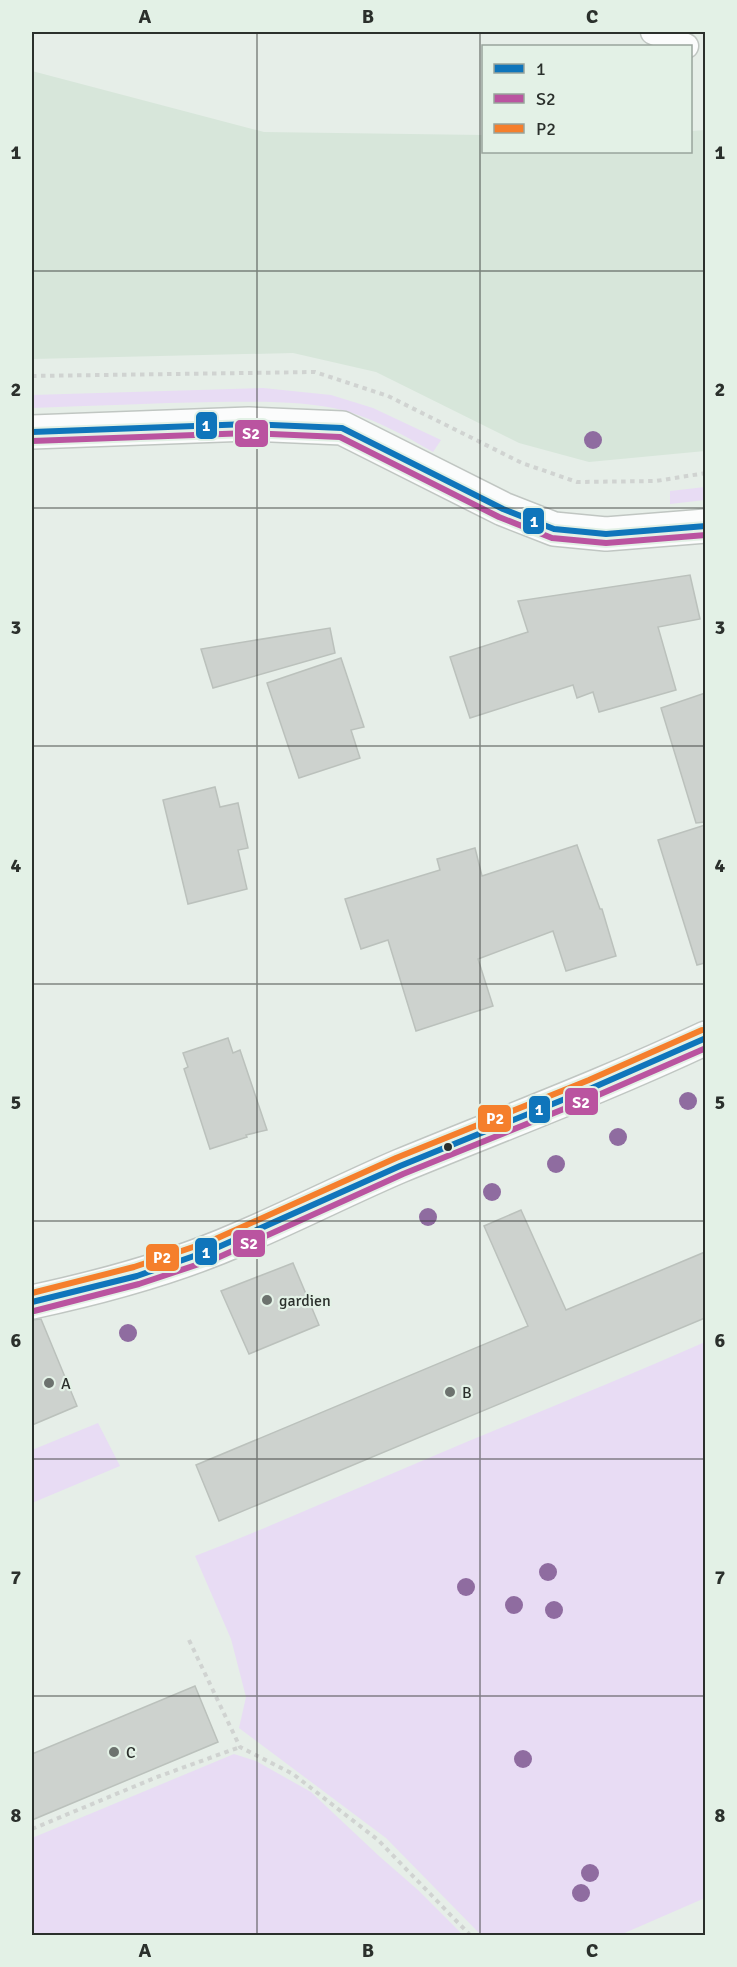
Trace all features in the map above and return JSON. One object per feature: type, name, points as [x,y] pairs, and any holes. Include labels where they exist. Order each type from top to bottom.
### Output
[{"type":"street","points":[[32,432],[249,424],[342,428],[503,508],[554,529],[606,534],[705,526]]},
{"type":"street","points":[[32,1302],[141,1275],[237,1240],[398,1167],[643,1068],[705,1038]]},
{"type":"lane","points":[[653,32],[684,45]]},
{"type":"path","points":[[189,1640],[240,1747],[293,1774],[378,1840],[471,1935]]},
{"type":"path","points":[[32,1829],[158,1777],[240,1747]]},
{"type":"shaded area","points":[[32,71],[264,132],[482,135],[482,153],[692,153],[692,131],[705,130],[705,451],[589,462],[519,443],[376,372],[293,353],[32,359]]},
{"type":"shaded area","points":[[263,388],[331,395],[373,408],[441,440],[433,452],[369,419],[330,407],[297,403],[214,402],[32,408],[32,395]]},
{"type":"shaded area","points":[[705,487],[705,500],[670,504],[670,491]]},
{"type":"shaded area","points":[[705,1342],[705,1898],[620,1935],[481,1935],[386,1838],[239,1728],[246,1697],[231,1639],[195,1556]]},
{"type":"shaded area","points":[[98,1423],[120,1466],[32,1503],[32,1450]]},
{"type":"shaded area","points":[[234,1754],[256,1761],[311,1792],[418,1890],[463,1935],[32,1935],[32,1838]]},
{"type":"building","points":[[690,575],[700,619],[658,627],[676,690],[599,712],[593,692],[577,698],[573,685],[470,718],[450,657],[528,632],[518,601]]},
{"type":"building","points":[[330,628],[335,653],[213,688],[201,649]]},
{"type":"building","points":[[341,658],[364,727],[351,730],[360,758],[299,778],[267,683]]},
{"type":"building","points":[[705,693],[705,822],[696,823],[661,708]]},
{"type":"building","points":[[215,787],[220,807],[238,803],[248,848],[238,850],[247,889],[188,904],[163,800]]},
{"type":"building","points":[[705,825],[705,963],[697,965],[658,840]]},
{"type":"building","points":[[577,845],[600,909],[602,909],[616,956],[566,971],[553,931],[478,959],[493,1006],[416,1031],[388,940],[361,949],[345,899],[440,870],[437,859],[475,848],[482,876]]},
{"type":"building","points":[[228,1038],[233,1053],[240,1050],[267,1130],[246,1135],[247,1137],[210,1149],[184,1069],[188,1067],[183,1053]]},
{"type":"building","name":"B","points":[[521,1210],[566,1310],[705,1252],[705,1318],[219,1521],[196,1465],[528,1326],[484,1226]]},
{"type":"building","name":"gardien","points":[[293,1263],[319,1325],[249,1354],[221,1291]]},
{"type":"building","name":"A","points":[[41,1319],[77,1406],[32,1425],[32,1320]]},
{"type":"building","name":"C","points":[[195,1686],[218,1742],[32,1820],[32,1754]]},
{"type":"transit line","name":"1","points":[[32,432],[249,424],[342,428],[503,509],[554,529],[606,534],[706,526]]},
{"type":"transit line","name":"S2","points":[[32,441],[249,433],[340,437],[499,517],[552,538],[606,543],[706,535]]},
{"type":"transit line","name":"P2","points":[[32,1293],[134,1267],[211,1241],[396,1158],[589,1080],[702,1030]]},
{"type":"transit line","name":"1","points":[[32,1302],[137,1276],[214,1249],[400,1166],[592,1088],[706,1038]]},
{"type":"transit line","name":"S2","points":[[34,1311],[139,1284],[217,1258],[403,1174],[596,1096],[706,1048]]},
{"type":"place","name":"gardien","points":[[267,1300]]},
{"type":"place","name":"A","points":[[49,1383]]},
{"type":"place","name":"B","points":[[450,1392]]},
{"type":"place","name":"C","points":[[114,1752]]}]
